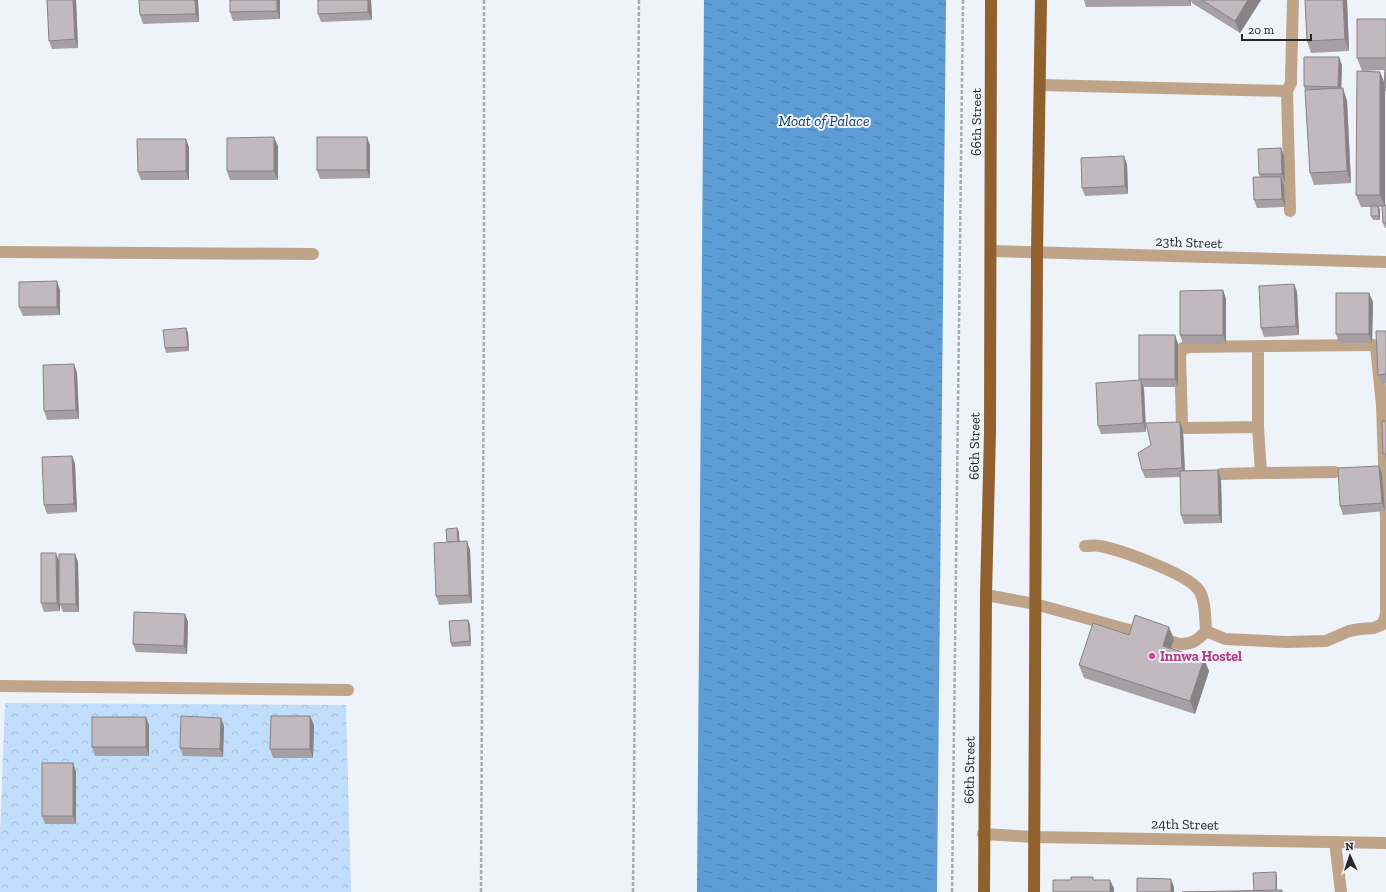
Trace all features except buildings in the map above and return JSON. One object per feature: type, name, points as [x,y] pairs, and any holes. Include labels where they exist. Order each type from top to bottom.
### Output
[{"type":"main road","name":"66th Street","points":[[984,892],[986,595],[990,432],[991,0]]},
{"type":"main road","points":[[1034,892],[1037,252],[1041,0]]},
{"type":"street","points":[[1290,211],[1287,91],[1291,83],[1292,0]]},
{"type":"street","points":[[1040,86],[1287,91]]},
{"type":"street","name":"23th Street","points":[[990,251],[1386,262]]},
{"type":"street","points":[[0,252],[313,254]]},
{"type":"street","points":[[1206,631],[1225,640],[1286,642],[1326,641],[1349,631],[1374,628],[1384,624],[1386,614],[1386,520],[1382,413],[1376,347],[1374,345],[1370,345],[1183,348],[1180,355],[1182,425],[1186,428],[1258,427]]},
{"type":"street","points":[[1258,346],[1258,427],[1261,473]]},
{"type":"street","points":[[1221,474],[1335,472]]},
{"type":"street","points":[[986,595],[1035,604],[1180,644],[1190,644],[1200,638],[1206,631],[1205,609],[1198,589],[1181,576],[1124,552],[1098,546],[1085,546]]},
{"type":"street","points":[[0,686],[348,690]]},
{"type":"street","name":"24th Street","points":[[984,834],[1034,837],[1386,843]]},
{"type":"street","points":[[1335,842],[1341,892]]},
{"type":"path","points":[[481,892],[484,0]]},
{"type":"path","points":[[634,892],[636,236],[639,0]]},
{"type":"path","points":[[952,892],[964,0]]},
{"type":"green space","points":[[5,703],[346,705],[351,892],[0,892],[0,836]]},
{"type":"water","name":"Moat of Palace","points":[[704,0],[946,0],[937,892],[697,892]]},
{"type":"place","name":"Innwa Hostel","points":[[1152,656]]}]
